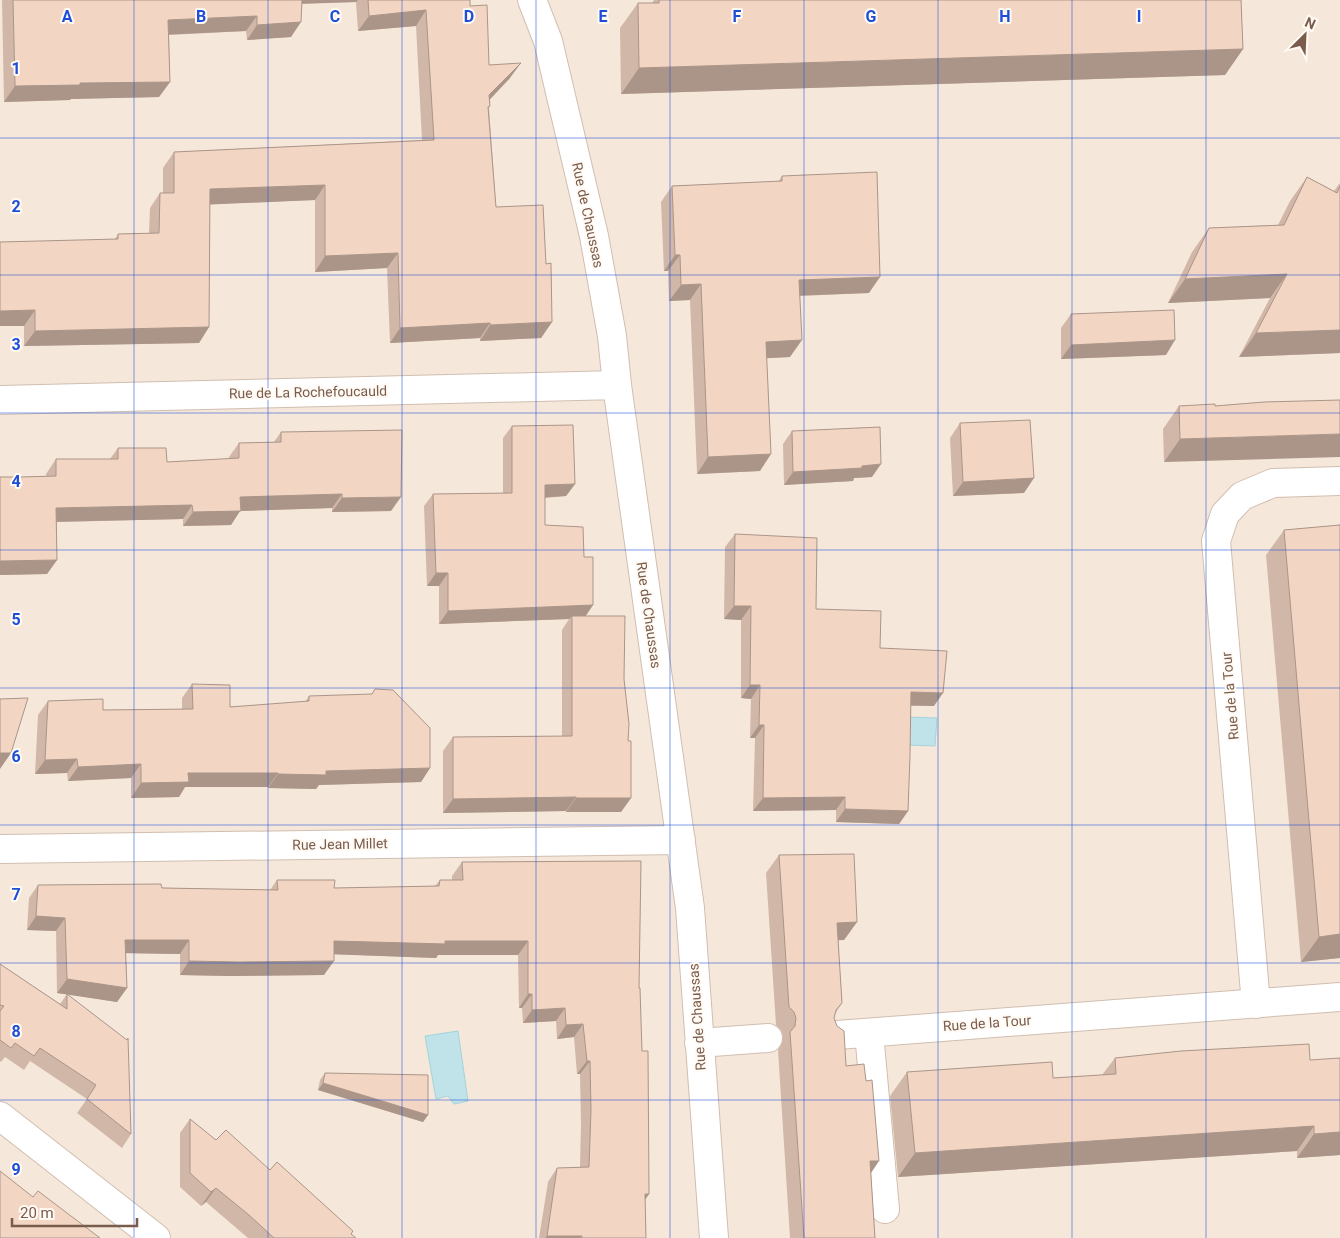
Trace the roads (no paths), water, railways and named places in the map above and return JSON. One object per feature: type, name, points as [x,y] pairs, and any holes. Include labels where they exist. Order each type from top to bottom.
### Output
[{"type":"street","name":"Rue de Chaussas","points":[[532,0],[548,41],[594,236],[612,336],[617,385],[690,908],[714,1238]]},
{"type":"street","name":"Rue de La Rochefoucauld","points":[[0,400],[617,385]]},
{"type":"street","name":"Rue de la Tour","points":[[1256,1004],[1216,541],[1224,514],[1242,496],[1273,483],[1340,480]]},
{"type":"street","name":"Rue Jean Millet","points":[[0,849],[681,840]]},
{"type":"street","name":"Rue de la Tour","points":[[837,1035],[1340,997]]},
{"type":"street","points":[[870,1033],[885,1209]]},
{"type":"street","points":[[699,1042],[768,1038]]},
{"type":"street","points":[[0,1116],[156,1238]]},
{"type":"water","points":[[877,716],[937,718],[935,746],[877,744]]},
{"type":"water","points":[[458,1031],[468,1101],[454,1104],[448,1096],[436,1099],[425,1036]]}]
